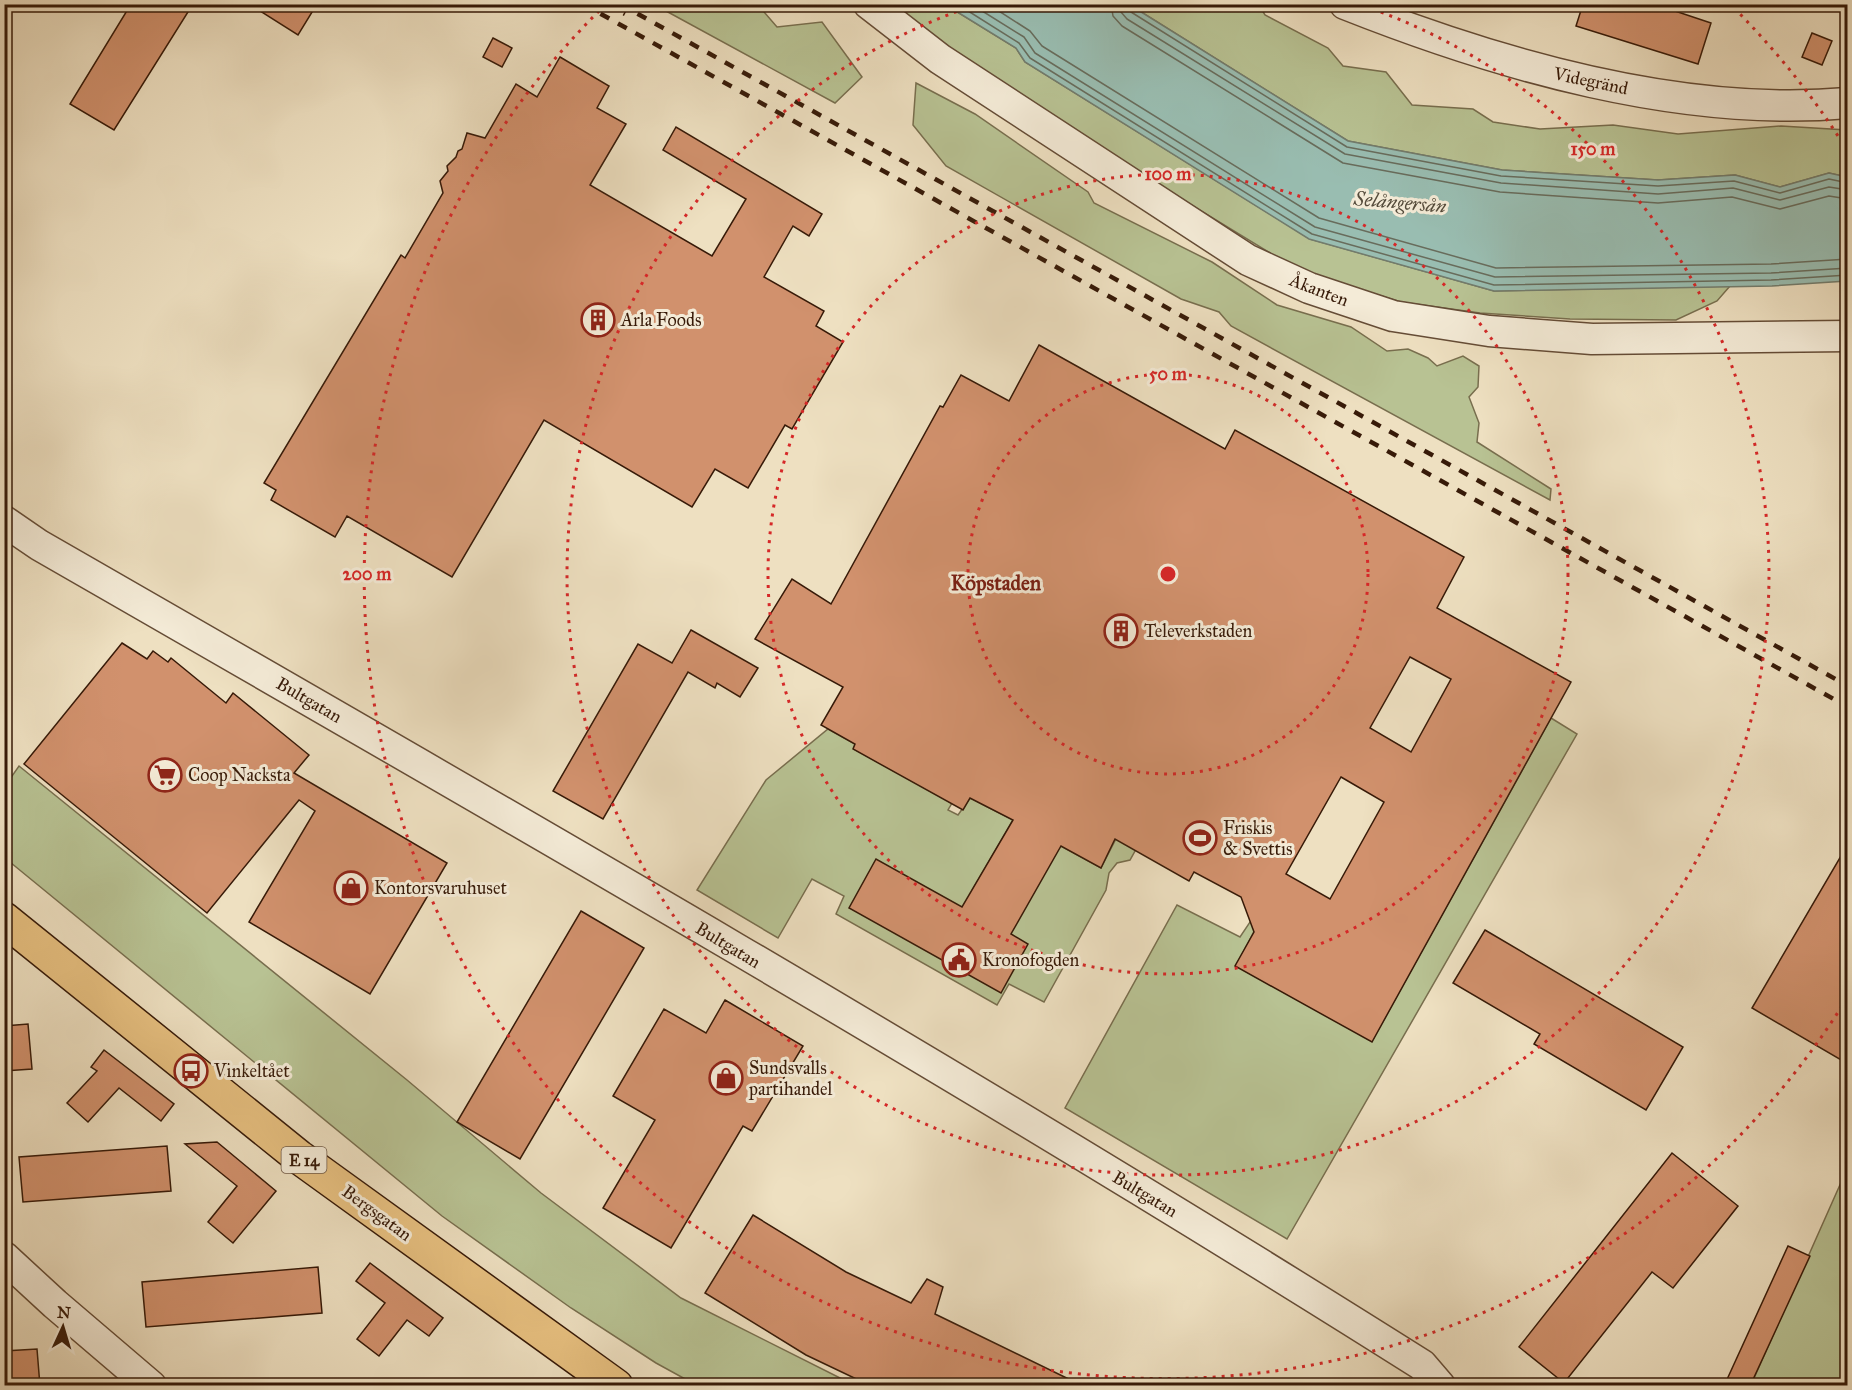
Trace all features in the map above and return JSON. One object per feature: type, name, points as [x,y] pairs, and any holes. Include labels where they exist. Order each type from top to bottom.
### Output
[{"type":"highway","name":"Bergsgatan","points":[[4,919],[299,1157],[616,1386]]},
{"type":"street","name":"Åkanten","points":[[869,4],[940,59],[1248,260],[1309,288],[1393,316],[1489,331],[1592,339],[1848,336]]},
{"type":"street","name":"Videgränd","points":[[1345,4],[1462,48],[1541,70],[1634,90],[1721,102],[1813,106],[1848,103]]},
{"type":"street","name":"Bultgatan","points":[[4,521],[39,545],[422,765],[937,1068],[1393,1346],[1422,1365],[1440,1386]]},
{"type":"street","points":[[4,1257],[151,1386]]},
{"type":"green space","points":[[655,5],[758,5],[777,27],[822,22],[862,77],[835,103]]},
{"type":"green space","points":[[880,5],[946,5],[1016,48],[1025,62],[1310,239],[1494,291],[1730,286],[1717,301],[1676,320],[1570,319],[1480,313],[1401,302],[1333,281],[1288,264],[1188,203]]},
{"type":"green space","points":[[1130,5],[1259,5],[1265,15],[1328,48],[1343,66],[1386,72],[1412,105],[1473,109],[1493,122],[1540,129],[1613,125],[1678,134],[1781,126],[1847,130],[1847,177],[1829,173],[1780,187],[1735,175],[1658,180],[1502,170],[1348,141]]},
{"type":"green space","points":[[916,83],[975,114],[1088,192],[1094,203],[1212,262],[1277,305],[1351,327],[1387,351],[1408,349],[1428,358],[1437,366],[1463,356],[1479,366],[1478,387],[1469,397],[1479,423],[1477,442],[1551,489],[1550,500],[1231,326],[1219,312],[1181,299],[946,166],[913,125]]},
{"type":"green space","points":[[1551,718],[1577,734],[1287,1239],[1065,1108],[1177,905],[1240,937],[1250,922],[1261,918],[1236,966],[1372,1041]]},
{"type":"green space","points":[[828,729],[855,744],[854,749],[952,803],[948,810],[958,815],[970,798],[1013,820],[973,889],[1061,846],[1101,868],[1120,831],[1140,842],[1130,860],[1117,863],[1109,873],[1106,890],[1044,1002],[1009,984],[997,1005],[836,914],[844,896],[812,879],[778,938],[697,890],[766,780]]},
{"type":"green space","points":[[19,766],[407,1080],[541,1193],[681,1298],[854,1385],[696,1385],[656,1363],[571,1308],[442,1216],[5,858],[5,786]]},
{"type":"green space","points":[[1847,1169],[1847,1385],[1751,1385]]},
{"type":"water","name":"Selångersån","points":[[946,5],[1130,5],[1348,141],[1502,170],[1658,180],[1735,175],[1780,187],[1829,173],[1847,177],[1847,281],[1772,286],[1494,291],[1309,239],[1025,62],[1016,48]]},
{"type":"building","points":[[131,4],[193,4],[114,130],[70,104]]},
{"type":"building","points":[[249,4],[317,4],[298,35]]},
{"type":"building","points":[[1583,4],[1654,4],[1711,23],[1698,64],[1576,26]]},
{"type":"building","points":[[1812,33],[1832,41],[1822,65],[1802,57]]},
{"type":"building","points":[[493,38],[512,48],[502,67],[483,57]]},
{"type":"building","name":"Arla Foods","points":[[560,57],[609,86],[597,108],[626,124],[590,185],[712,256],[746,199],[663,150],[676,127],[822,214],[809,236],[793,226],[764,277],[824,311],[816,326],[843,342],[792,429],[785,425],[748,488],[715,469],[692,507],[544,420],[452,577],[347,516],[335,537],[271,500],[276,490],[264,483],[401,255],[405,258],[443,193],[440,181],[448,171],[447,166],[462,149],[467,133],[485,138],[516,84],[537,97]]},
{"type":"building","name":"Televerkstaden","points":[[1039,345],[1225,449],[1235,430],[1464,557],[1437,608],[1571,682],[1372,1042],[1235,966],[1254,932],[1241,897],[1194,872],[1189,881],[1115,839],[1101,868],[1061,846],[1011,934],[1028,944],[1001,993],[849,908],[876,859],[962,907],[1013,820],[970,798],[963,810],[853,749],[855,744],[821,725],[843,687],[755,639],[792,579],[831,604],[940,406],[943,407],[961,375],[1009,401]],"holes":[[[1410,657],[1451,679],[1411,752],[1370,728]],[[1341,777],[1384,802],[1330,899],[1286,874]]]},
{"type":"building","points":[[691,630],[758,668],[740,697],[717,683],[715,688],[688,672],[603,819],[553,791],[638,644],[672,663]]},
{"type":"building","points":[[122,643],[147,659],[153,651],[168,662],[171,658],[226,703],[233,693],[309,755],[294,773],[447,863],[370,994],[249,922],[315,811],[299,800],[207,913],[24,764]]},
{"type":"building","points":[[1848,844],[1848,1064],[1752,1008]]},
{"type":"building","points":[[581,911],[644,948],[520,1159],[457,1122]]},
{"type":"building","points":[[1485,930],[1683,1047],[1646,1110],[1534,1044],[1540,1034],[1453,983]]},
{"type":"building","points":[[725,1000],[803,1046],[752,1131],[743,1126],[671,1248],[603,1208],[655,1120],[613,1096],[664,1009],[706,1033]]},
{"type":"building","points":[[28,1024],[32,1069],[4,1071],[4,1026]]},
{"type":"building","points":[[104,1050],[174,1104],[161,1121],[119,1088],[88,1122],[67,1103],[97,1071],[91,1067]]},
{"type":"building","points":[[217,1142],[276,1191],[233,1243],[208,1222],[237,1186],[185,1144]]},
{"type":"building","points":[[167,1146],[171,1191],[23,1202],[19,1157]]},
{"type":"building","points":[[1672,1153],[1738,1206],[1673,1288],[1652,1272],[1564,1383],[1519,1347]]},
{"type":"building","points":[[753,1215],[846,1272],[911,1303],[927,1279],[943,1287],[935,1314],[1083,1386],[871,1386],[806,1355],[705,1293]]},
{"type":"building","points":[[1788,1246],[1810,1256],[1750,1386],[1724,1386]]},
{"type":"building","points":[[370,1263],[443,1318],[429,1336],[407,1320],[379,1356],[357,1339],[385,1303],[356,1281]]},
{"type":"building","points":[[318,1267],[322,1313],[146,1327],[142,1282]]},
{"type":"building","points":[[37,1349],[40,1386],[4,1386],[4,1351]]},
{"type":"railway","points":[[583,4],[1848,707]]},
{"type":"railway","points":[[606,4],[625,14]]},
{"type":"railway","points":[[620,4],[1848,686]]},
{"type":"place","name":"Arla Foods","points":[[598,320]]},
{"type":"place","name":"Televerkstaden","points":[[1121,631]]},
{"type":"place","name":"Coop Nacksta","points":[[165,775]]},
{"type":"place","name":"Friskis & Svettis","points":[[1200,838]]},
{"type":"place","name":"Kontorsvaruhuset","points":[[351,888]]},
{"type":"place","name":"Kronofogden","points":[[959,960]]},
{"type":"place","name":"Vinkeltået","points":[[191,1071]]},
{"type":"place","name":"Sundsvalls partihandel","points":[[726,1078]]},
{"type":"district","name":"Köpstaden","points":[[996,583]]}]
